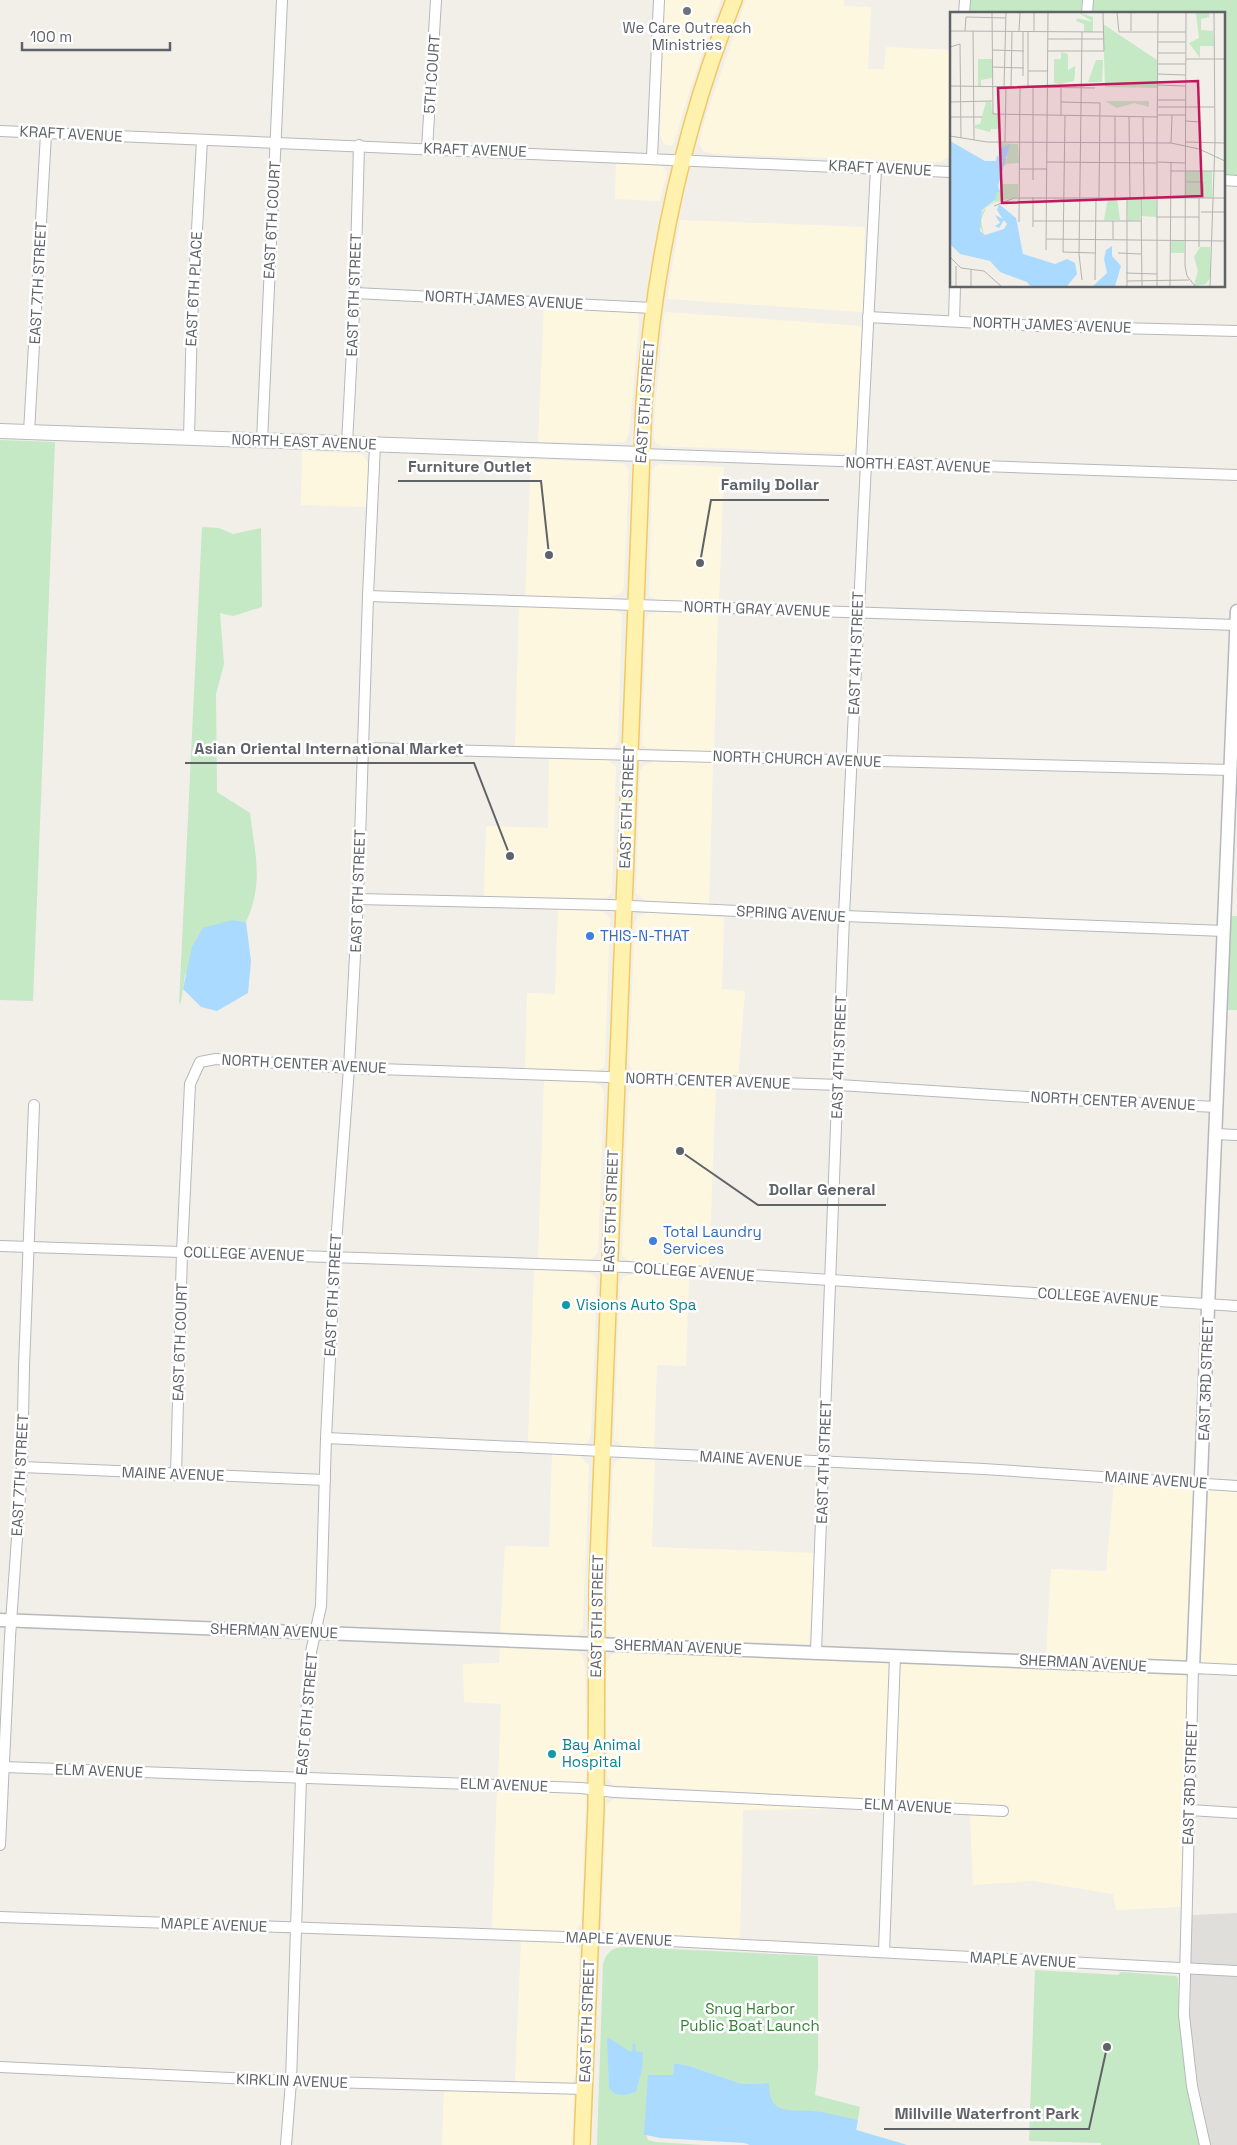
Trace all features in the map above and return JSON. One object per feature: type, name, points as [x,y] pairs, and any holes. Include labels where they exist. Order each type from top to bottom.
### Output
[{"type":"main road","name":"EAST 5TH STREET","points":[[582,2145],[596,1790],[595,1644],[645,382],[653,308],[669,218],[698,102],[734,0]]},
{"type":"main road","name":"NORTH EAST AVENUE","points":[[0,430],[641,454]]},
{"type":"street","name":"EAST 6TH COURT","points":[[262,441],[282,0]]},
{"type":"street","name":"5TH COURT","points":[[427,149],[436,0]]},
{"type":"street","points":[[652,157],[659,0]]},
{"type":"street","name":"KRAFT AVENUE","points":[[0,131],[652,157],[950,172]]},
{"type":"street","name":"EAST 7TH STREET","points":[[29,432],[46,134]]},
{"type":"street","name":"EAST 6TH PLACE","points":[[189,438],[192,319],[202,140]]},
{"type":"street","name":"EAST 6TH STREET","points":[[347,444],[355,293],[359,145]]},
{"type":"street","name":"EAST 4TH STREET","points":[[816,1652],[829,1280],[839,1086],[868,317],[876,168]]},
{"type":"street","points":[[1224,180],[1237,181]]},
{"type":"street","points":[[954,321],[955,288]]},
{"type":"street","name":"NORTH JAMES AVENUE","points":[[355,293],[653,308]]},
{"type":"street","name":"NORTH JAMES AVENUE","points":[[868,317],[1038,326],[1237,331]]},
{"type":"street","name":"EAST 6TH STREET","points":[[286,2145],[291,2082],[301,1778],[311,1652],[321,1606],[326,1438],[335,1257],[349,1068],[358,899],[375,445]]},
{"type":"street","name":"NORTH EAST AVENUE","points":[[641,454],[1237,475]]},
{"type":"street","name":"NORTH GRAY AVENUE","points":[[368,596],[1236,625]]},
{"type":"street","name":"EAST 3RD STREET","points":[[1205,2145],[1192,2086],[1186,2034],[1185,1969],[1193,1668],[1224,931],[1233,806],[1231,770],[1237,611]]},
{"type":"street","name":"NORTH CHURCH AVENUE","points":[[363,748],[1231,770]]},
{"type":"street","name":"SPRING AVENUE","points":[[358,899],[623,906],[1224,931]]},
{"type":"street","name":"NORTH CENTER AVENUE","points":[[200,1062],[216,1059],[349,1068],[839,1086],[1217,1106]]},
{"type":"street","name":"EAST 6TH COURT","points":[[176,1474],[182,1252],[190,1084],[200,1062]]},
{"type":"street","name":"EAST 7TH STREET","points":[[0,1845],[4,1767],[6,1620],[22,1467],[34,1106]]},
{"type":"street","points":[[1216,1134],[1237,1134]]},
{"type":"street","name":"COLLEGE AVENUE","points":[[0,1246],[609,1267],[1237,1306]]},
{"type":"street","name":"MAINE AVENUE","points":[[326,1438],[824,1463],[984,1469],[1237,1486]]},
{"type":"street","name":"MAINE AVENUE","points":[[22,1467],[325,1480]]},
{"type":"street","name":"SHERMAN AVENUE","points":[[6,1620],[1237,1670]]},
{"type":"street","points":[[884,1952],[895,1656]]},
{"type":"street","name":"ELM AVENUE","points":[[4,1767],[581,1788],[1003,1810]]},
{"type":"street","points":[[1190,1810],[1237,1813]]},
{"type":"street","name":"MAPLE AVENUE","points":[[0,1917],[591,1938],[1237,1971]]},
{"type":"street","name":"KIRKLIN AVENUE","points":[[0,2067],[291,2082],[585,2089]]},
{"type":"shaded area","points":[[664,0],[721,0],[691,86],[674,143],[671,146],[664,144],[660,135]]},
{"type":"shaded area","points":[[746,0],[844,0],[844,6],[871,7],[868,69],[884,69],[886,47],[950,50],[950,157],[940,162],[714,154],[703,151],[699,143],[706,116]]},
{"type":"shaded area","points":[[616,159],[653,163],[664,167],[667,172],[660,201],[615,199]]},
{"type":"shaded area","points":[[680,220],[865,227],[863,312],[667,299]]},
{"type":"shaded area","points":[[544,306],[638,312],[639,325],[629,433],[625,442],[538,442]]},
{"type":"shaded area","points":[[665,312],[862,326],[857,446],[850,453],[661,446],[656,443],[654,439],[655,405]]},
{"type":"shaded area","points":[[302,451],[362,454],[368,466],[367,507],[301,505]]},
{"type":"shaded area","points":[[531,459],[621,463],[626,465],[629,471],[624,586],[622,593],[602,599],[525,597]]},
{"type":"shaded area","points":[[660,464],[724,467],[719,604],[658,601],[649,595],[652,471],[653,468]]},
{"type":"shaded area","points":[[519,606],[614,610],[622,614],[618,741],[609,750],[515,748]]},
{"type":"shaded area","points":[[657,611],[718,612],[714,752],[647,748],[642,745],[646,620],[649,614]]},
{"type":"shaded area","points":[[549,758],[608,760],[616,767],[612,893],[606,898],[484,897],[486,826],[548,828]]},
{"type":"shaded area","points":[[655,761],[713,763],[709,906],[648,902],[636,894],[640,772],[643,766]]},
{"type":"shaded area","points":[[558,908],[599,911],[605,913],[610,918],[605,1062],[604,1067],[598,1071],[525,1069],[527,993],[555,994]]},
{"type":"shaded area","points":[[651,912],[724,917],[722,989],[745,991],[738,1077],[639,1073],[631,1069],[629,1064],[635,922],[638,916]]},
{"type":"shaded area","points":[[544,1080],[591,1082],[601,1086],[604,1091],[598,1253],[589,1261],[538,1260]]},
{"type":"shaded area","points":[[645,1084],[716,1086],[709,1267],[643,1264],[628,1260],[622,1256],[628,1094],[631,1088]]},
{"type":"shaded area","points":[[534,1269],[589,1273],[597,1279],[591,1435],[588,1442],[583,1444],[528,1443]]},
{"type":"shaded area","points":[[636,1273],[689,1275],[686,1366],[657,1365],[654,1449],[623,1447],[614,1439],[620,1284],[623,1277]]},
{"type":"shaded area","points":[[552,1454],[579,1456],[589,1465],[583,1628],[578,1635],[569,1637],[500,1635],[505,1546],[549,1547]]},
{"type":"shaded area","points":[[624,1457],[655,1459],[652,1547],[815,1553],[809,1644],[610,1636],[607,1628],[613,1467],[615,1462]]},
{"type":"shaded area","points":[[1114,1483],[1197,1488],[1189,1663],[1046,1657],[1051,1569],[1106,1571]]},
{"type":"shaded area","points":[[1208,1489],[1237,1491],[1237,1665],[1201,1664]]},
{"type":"shaded area","points":[[500,1645],[569,1649],[578,1651],[583,1657],[585,1666],[587,1777],[583,1782],[498,1780],[501,1704],[464,1702],[463,1664],[499,1663]]},
{"type":"shaded area","points":[[620,1651],[889,1661],[884,1800],[613,1785],[607,1777],[606,1663],[611,1655]]},
{"type":"shaded area","points":[[900,1662],[1189,1673],[1181,1907],[1116,1910],[1113,1894],[1033,1881],[973,1885],[970,1814],[1008,1816],[1009,1806],[896,1801]]},
{"type":"shaded area","points":[[497,1790],[578,1792],[586,1796],[581,1923],[575,1931],[567,1933],[492,1930]]},
{"type":"shaded area","points":[[612,1800],[854,1809],[743,1810],[740,1938],[684,1937],[606,1933],[602,1929],[606,1806]]},
{"type":"shaded area","points":[[1237,1913],[1237,1966],[1191,1964],[1192,1915]]},
{"type":"shaded area","points":[[521,1940],[567,1942],[576,1945],[580,1951],[575,2078],[571,2083],[515,2082]]},
{"type":"shaded area","points":[[1191,1974],[1237,1976],[1237,2145],[1211,2145],[1198,2085],[1190,2022]]},
{"type":"shaded area","points":[[444,2088],[573,2095],[572,2145],[442,2145]]},
{"type":"green space","points":[[970,0],[1082,0],[1081,12],[970,12]]},
{"type":"green space","points":[[1093,0],[1237,0],[1237,176],[1224,175],[1224,12],[1093,12]]},
{"type":"green space","points":[[0,440],[55,442],[33,1001],[0,1000]]},
{"type":"green space","points":[[202,527],[219,528],[233,534],[261,528],[262,607],[233,616],[220,613],[224,664],[216,694],[217,792],[250,813],[257,868],[255,894],[246,922],[233,920],[185,975],[181,1002],[179,1004]]},
{"type":"green space","points":[[1230,916],[1237,916],[1237,1010],[1227,1010]]},
{"type":"green space","name":"Snug Harbor Public Boat Launch","points":[[626,1947],[818,1956],[818,2068],[815,2095],[860,2107],[856,2130],[907,2145],[766,2113],[769,2083],[742,2084],[689,2066],[674,2063],[673,2075],[648,2075],[734,2145],[597,2145],[603,1964],[606,1956],[611,1951]]},
{"type":"green space","points":[[1035,1970],[1118,1975],[1121,1972],[1176,1976],[1178,1978],[1180,2027],[1186,2085],[1202,2145],[1101,2145],[1101,2143],[1029,2141]]},
{"type":"water","points":[[233,920],[246,922],[251,961],[248,993],[217,1011],[201,1007],[183,989],[192,947],[203,928]]},
{"type":"water","points":[[609,2038],[629,2051],[643,2052],[642,2069],[636,2092],[625,2095],[615,2094],[609,2088],[607,2039]]},
{"type":"water","points":[[674,2063],[689,2066],[742,2084],[769,2083],[773,2101],[783,2109],[814,2111],[858,2120],[856,2130],[907,2145],[734,2145],[648,2137],[644,2134],[648,2075],[673,2075]]},
{"type":"pier","points":[[646,2135],[660,2138],[744,2143],[750,2145],[656,2142],[648,2140]]},
{"type":"waterway","points":[[634,2045],[634,2052]]},
{"type":"place","name":"We Care Outreach Ministries","points":[[687,11]]},
{"type":"place","name":"Furniture Outlet","points":[[549,555]]},
{"type":"place","name":"Family Dollar","points":[[700,563]]},
{"type":"place","name":"Asian Oriental International Market","points":[[510,856]]},
{"type":"place","name":"THIS-N-THAT","points":[[590,936]]},
{"type":"place","name":"Dollar General","points":[[680,1151]]},
{"type":"place","name":"Total Laundry Services","points":[[653,1241]]},
{"type":"place","name":"Visions Auto Spa","points":[[566,1305]]},
{"type":"place","name":"Bay Animal Hospital","points":[[552,1754]]},
{"type":"place","name":"Millville Waterfront Park","points":[[1107,2047]]}]
